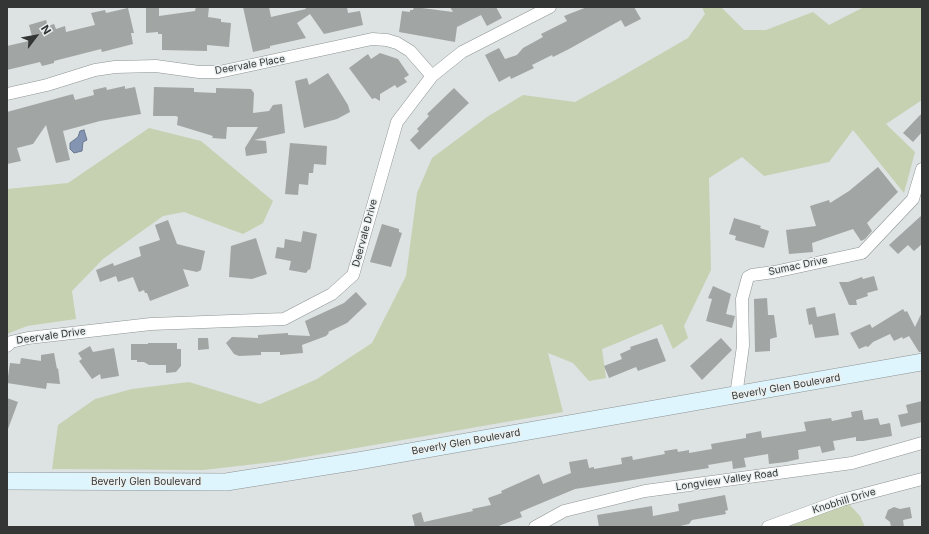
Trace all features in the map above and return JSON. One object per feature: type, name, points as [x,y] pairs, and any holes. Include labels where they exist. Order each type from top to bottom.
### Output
[{"type":"main road","name":"Beverly Glen Boulevard","points":[[7,481],[226,482],[358,461],[736,396],[922,362]]},
{"type":"street","name":"Deervale Drive","points":[[7,346],[11,342],[28,338],[151,324],[284,319],[332,294],[353,275],[397,122],[432,76],[462,52],[550,7]]},
{"type":"street","name":"Deervale Place","points":[[7,94],[47,85],[95,70],[115,67],[156,66],[199,72],[219,72],[372,39],[387,40],[397,43],[410,51],[432,76]]},
{"type":"street","name":"Sumac Drive","points":[[736,396],[743,346],[742,299],[748,277],[862,253],[913,199],[922,169]]},
{"type":"street","name":"Longview Valley Road","points":[[535,527],[564,511],[645,491],[852,463],[922,443]]},
{"type":"street","name":"Knobhill Drive","points":[[768,527],[842,500],[922,479]]},
{"type":"green space","points":[[702,7],[721,7],[744,30],[766,30],[813,12],[829,25],[864,7],[922,7],[922,100],[886,124],[915,152],[904,193],[853,130],[829,162],[764,176],[742,157],[709,178],[711,270],[684,326],[688,338],[673,349],[662,324],[602,349],[606,378],[589,381],[573,363],[548,353],[563,412],[282,461],[203,470],[52,469],[58,425],[95,399],[132,389],[189,382],[260,404],[317,379],[372,343],[406,276],[417,193],[432,158],[487,117],[523,95],[575,102],[617,79],[688,38],[705,14]]},
{"type":"green space","points":[[149,128],[201,141],[273,201],[263,223],[243,234],[184,212],[163,216],[103,259],[72,291],[76,319],[27,326],[7,334],[7,189],[68,183]]},
{"type":"green space","points":[[846,501],[860,516],[865,527],[777,527]]},
{"type":"water","points":[[84,130],[87,140],[83,142],[82,151],[74,153],[70,149],[70,143],[78,137],[80,131]]},
{"type":"building","points":[[146,7],[159,7],[159,16],[195,11],[196,7],[209,7],[208,17],[221,19],[221,22],[231,23],[229,47],[207,45],[207,51],[162,50],[162,34],[158,34],[158,32],[146,33]]},
{"type":"building","points":[[243,7],[269,7],[271,17],[306,9],[305,7],[347,7],[348,13],[360,11],[363,25],[324,34],[310,14],[297,23],[306,38],[270,46],[270,48],[253,52]]},
{"type":"building","points":[[414,7],[453,12],[450,7],[496,7],[502,18],[487,26],[481,15],[457,27],[455,42],[399,32],[402,11],[410,12],[410,10],[413,10]]},
{"type":"building","points":[[587,7],[634,7],[641,19],[625,27],[621,20],[569,49],[553,57],[552,55],[532,65],[534,68],[511,79],[510,76],[499,82],[485,55],[499,48],[505,59],[517,55],[523,48],[543,37],[541,34],[567,21],[564,16]]},
{"type":"building","points":[[128,8],[134,33],[131,33],[133,44],[102,52],[101,49],[54,61],[54,63],[42,66],[40,62],[7,70],[7,46],[33,40],[29,25],[46,20],[48,26],[54,24],[56,29],[65,26],[66,32],[95,25],[91,13],[105,10],[106,13]]},
{"type":"building","points":[[380,53],[398,59],[409,75],[404,78],[407,82],[397,88],[395,85],[380,94],[380,101],[375,98],[372,99],[349,68],[368,54],[371,59]]},
{"type":"building","points":[[328,73],[348,105],[350,112],[337,119],[304,128],[295,81],[307,78],[309,85]]},
{"type":"building","points":[[125,86],[125,89],[135,87],[141,114],[100,121],[63,131],[70,160],[56,163],[46,125],[33,144],[17,148],[21,161],[7,164],[7,112],[73,94],[75,100],[94,95],[93,90],[106,87],[107,90]]},
{"type":"building","points":[[154,87],[194,88],[194,92],[216,93],[216,88],[251,89],[254,93],[253,113],[269,111],[273,105],[282,104],[285,133],[254,140],[266,141],[267,153],[246,156],[245,148],[258,127],[227,127],[226,139],[212,138],[213,136],[177,125],[178,117],[176,116],[153,116]]},
{"type":"building","points":[[454,88],[469,103],[419,150],[410,140],[419,131],[417,129],[429,116],[427,114]]},
{"type":"building","points":[[922,113],[922,132],[913,142],[903,133]]},
{"type":"building","points":[[290,143],[327,146],[326,165],[314,164],[313,173],[309,173],[308,185],[299,184],[298,195],[285,194]]},
{"type":"building","points":[[878,167],[898,192],[867,223],[872,231],[865,239],[861,241],[853,229],[812,243],[813,252],[789,254],[786,230],[816,226],[810,206],[829,200],[830,203],[849,191]]},
{"type":"building","points":[[922,215],[922,244],[914,251],[908,245],[898,254],[889,245]]},
{"type":"building","points":[[734,218],[761,226],[760,228],[769,231],[764,248],[735,240],[736,236],[729,234]]},
{"type":"building","points":[[168,220],[177,244],[205,251],[201,270],[197,272],[183,269],[189,286],[150,301],[144,290],[139,292],[133,277],[118,282],[116,276],[100,282],[96,270],[113,263],[114,266],[141,256],[139,247],[160,240],[155,225]]},
{"type":"building","points":[[382,224],[399,229],[399,232],[402,233],[391,267],[370,262]]},
{"type":"building","points":[[303,231],[317,234],[310,270],[309,269],[306,273],[289,270],[291,261],[275,258],[277,247],[284,248],[285,239],[301,242]]},
{"type":"building","points":[[256,238],[267,274],[252,279],[229,277],[231,246]]},
{"type":"building","points":[[874,276],[878,290],[867,293],[868,296],[856,300],[857,305],[849,305],[839,282],[848,282],[862,277],[863,279]]},
{"type":"building","points":[[713,286],[731,294],[726,314],[735,316],[732,328],[706,321],[712,299],[708,298]]},
{"type":"building","points":[[356,292],[367,304],[347,323],[328,332],[329,333],[326,336],[302,345],[303,353],[280,355],[280,352],[261,352],[261,355],[239,356],[234,354],[226,343],[232,337],[258,338],[258,335],[288,333],[288,335],[310,336],[305,321],[344,303]]},
{"type":"building","points":[[767,298],[768,315],[774,315],[777,337],[770,339],[770,351],[755,352],[754,299]]},
{"type":"building","points":[[815,307],[817,317],[835,313],[839,335],[815,338],[812,324],[809,325],[806,309]]},
{"type":"building","points":[[903,309],[905,312],[907,311],[915,327],[922,312],[922,352],[919,352],[909,336],[903,339],[902,337],[894,341],[890,334],[873,342],[868,347],[866,346],[859,349],[850,333],[870,324],[872,328]]},
{"type":"building","points":[[198,338],[208,338],[209,349],[198,350]]},
{"type":"building","points":[[657,338],[666,361],[638,371],[636,367],[609,378],[604,366],[622,359],[620,354],[631,349],[630,347]]},
{"type":"building","points":[[721,338],[732,350],[702,380],[690,366]]},
{"type":"building","points":[[177,343],[177,349],[181,349],[181,366],[176,372],[166,373],[166,365],[149,365],[144,362],[137,362],[137,360],[131,360],[131,344]]},
{"type":"building","points":[[90,346],[93,352],[114,348],[119,376],[101,379],[100,374],[92,379],[79,361],[82,359],[78,353]]},
{"type":"building","points":[[54,353],[60,384],[47,383],[46,389],[7,383],[10,363],[20,364],[21,358],[41,361],[41,355]]},
{"type":"building","points":[[7,398],[18,402],[8,429],[7,429]]},
{"type":"building","points":[[922,401],[922,422],[901,427],[898,415],[908,413],[906,405]]},
{"type":"building","points":[[862,410],[864,420],[878,418],[880,425],[890,423],[892,436],[863,441],[856,441],[856,437],[833,441],[835,450],[822,453],[820,446],[798,450],[799,459],[786,462],[769,464],[768,454],[744,458],[746,467],[733,469],[732,461],[708,465],[709,468],[575,489],[520,512],[522,517],[496,527],[415,527],[412,515],[421,512],[424,522],[473,511],[472,509],[491,505],[488,498],[502,493],[501,491],[539,474],[543,484],[571,473],[569,462],[587,459],[589,468],[594,467],[594,469],[622,464],[621,458],[632,456],[633,460],[665,454],[664,451],[677,449],[678,452],[689,450],[689,453],[712,449],[711,444],[746,438],[746,434],[761,431],[762,438],[806,431],[804,422],[831,418],[832,421],[852,417],[851,412]]},
{"type":"building","points":[[725,495],[728,510],[725,511],[726,514],[692,520],[689,524],[676,527],[599,527],[597,515],[652,506],[653,516],[679,511],[678,504]]},
{"type":"building","points":[[894,507],[900,509],[910,507],[912,518],[903,520],[904,527],[891,527],[890,522],[885,518],[888,510]]}]
